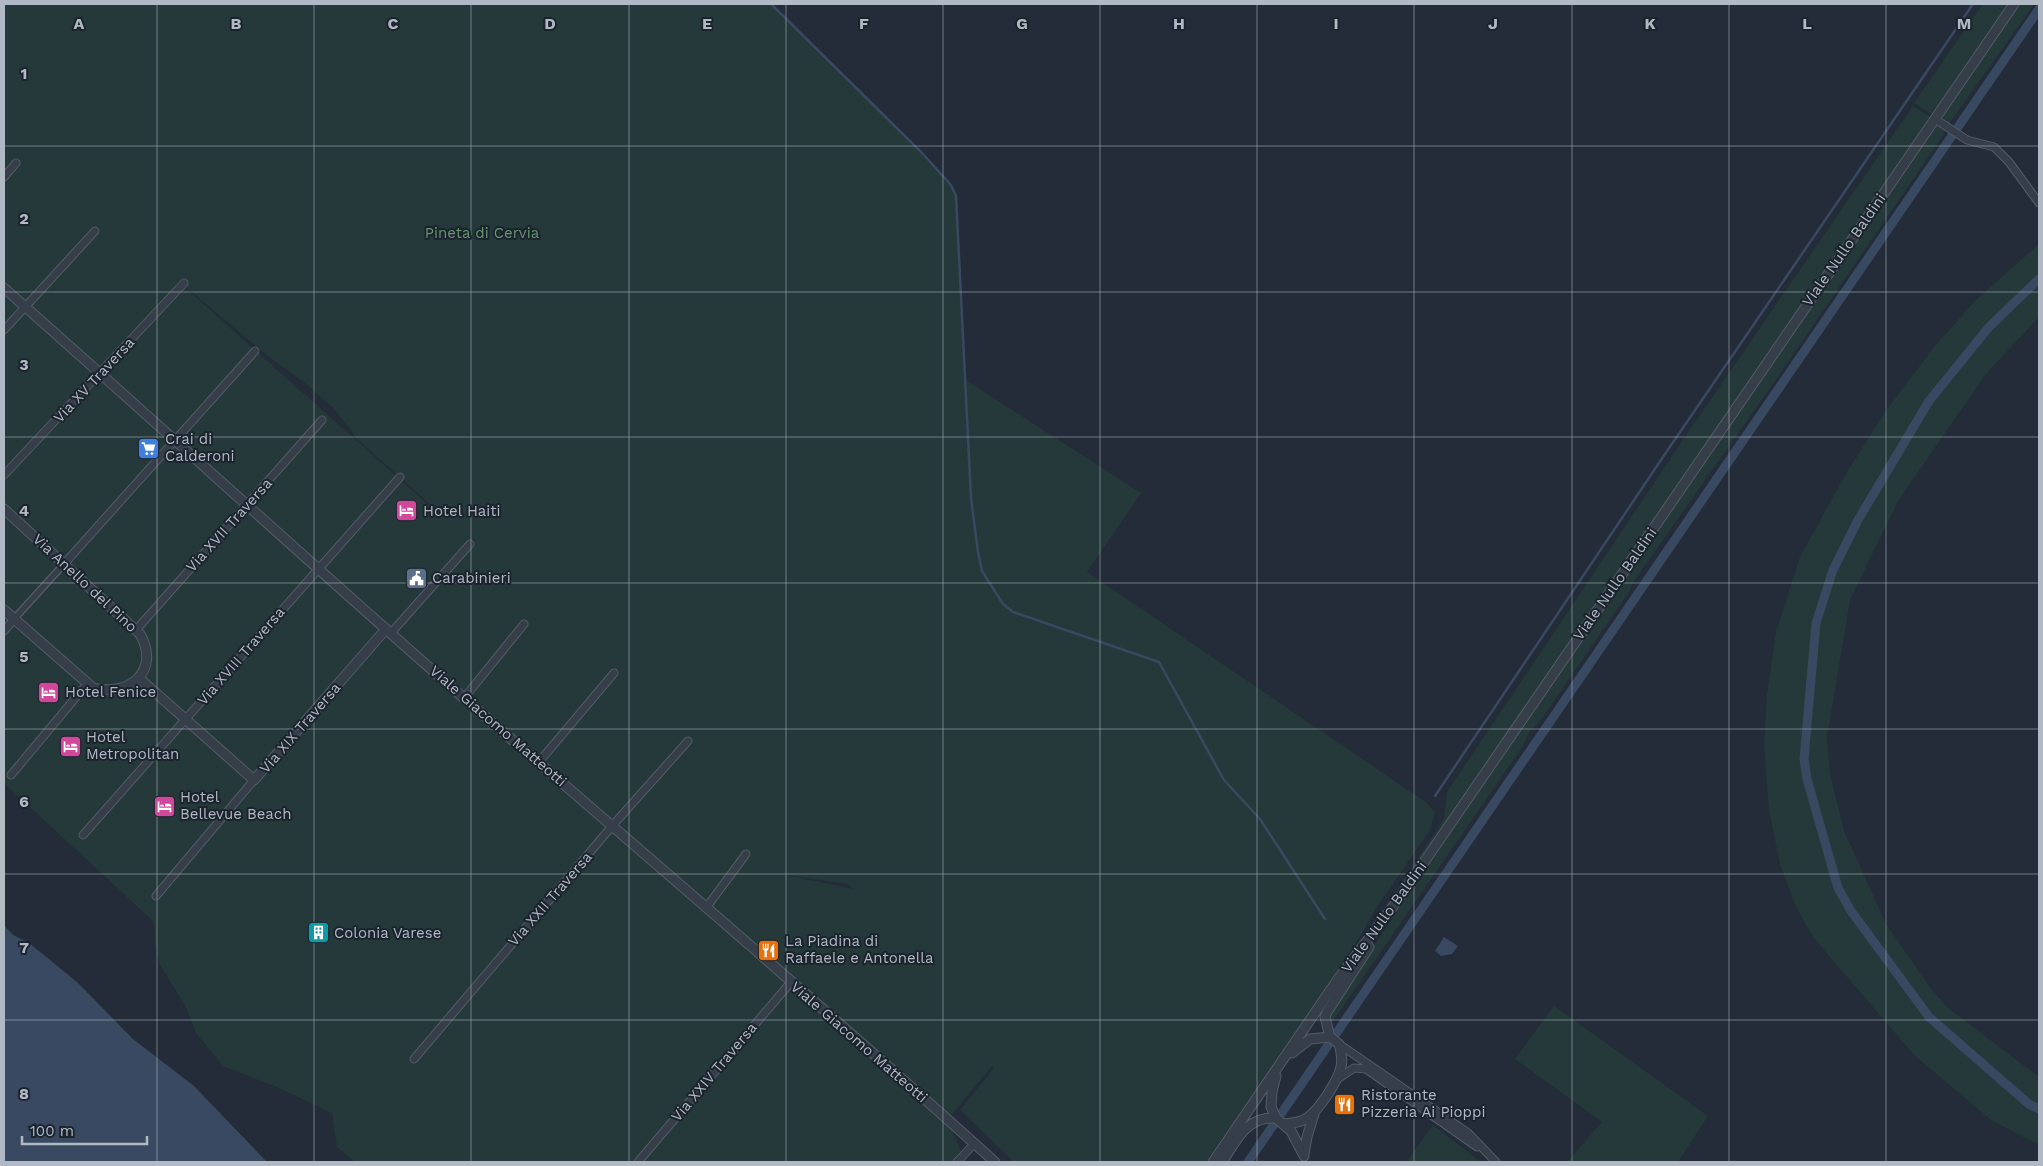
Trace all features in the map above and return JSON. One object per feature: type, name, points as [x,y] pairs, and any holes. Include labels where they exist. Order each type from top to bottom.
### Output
[{"type":"street","name":"Viale Nullo Baldini","points":[[1213,1162],[1338,979],[1398,900],[1939,121],[2014,4]]},
{"type":"street","points":[[1939,121],[1967,140],[1994,147],[2029,188],[2039,203]]},
{"type":"street","points":[[4,178],[16,163]]},
{"type":"street","points":[[4,330],[95,231]]},
{"type":"street","name":"Via XV Traversa","points":[[4,475],[184,283]]},
{"type":"street","name":"Viale Giacomo Matteotti","points":[[4,288],[464,698],[613,825],[995,1162]]},
{"type":"street","points":[[4,631],[255,351]]},
{"type":"street","name":"Via XVII Traversa","points":[[136,630],[322,420]]},
{"type":"street","name":"Via XVIII Traversa","points":[[83,835],[400,477]]},
{"type":"street","name":"Via Anello del Pino","points":[[4,509],[140,634],[146,648],[144,669],[139,678]]},
{"type":"street","name":"Via XIX Traversa","points":[[156,896],[254,780],[470,544]]},
{"type":"street","points":[[4,610],[87,684],[98,689],[115,690],[128,686],[139,678],[254,780]]},
{"type":"street","points":[[464,698],[524,624]]},
{"type":"street","points":[[539,762],[614,673]]},
{"type":"street","points":[[11,775],[87,684]]},
{"type":"street","name":"Via XXII Traversa","points":[[414,1058],[613,825],[688,741]]},
{"type":"street","points":[[706,908],[746,854]]},
{"type":"street","points":[[1398,900],[1326,1012],[1325,1018],[1330,1037],[1468,1133],[1495,1160]]},
{"type":"street","name":"Via XXIV Traversa","points":[[638,1162],[791,982]]},
{"type":"street","points":[[1304,1159],[1296,1140],[1284,1124],[1276,1118],[1271,1106],[1274,1082],[1281,1064],[1298,1047],[1310,1039],[1330,1037]]},
{"type":"street","points":[[1304,1159],[1306,1137],[1315,1111],[1336,1080],[1342,1062],[1339,1044]]},
{"type":"street","points":[[1336,1080],[1354,1068],[1366,1069],[1495,1160]]},
{"type":"street","points":[[1284,1124],[1301,1122],[1315,1111]]},
{"type":"street","points":[[1222,1162],[1251,1123],[1266,1118],[1276,1118]]},
{"type":"street","points":[[957,1162],[974,1144]]},
{"type":"green space","name":"Pineta di Cervia","points":[[4,4],[769,4],[951,185],[956,197],[964,379],[1141,493],[1087,572],[1427,803],[1435,813],[1430,830],[1375,910],[1358,940],[1206,1162],[1014,1162],[960,1110],[994,1068],[992,1066],[947,1120],[961,1151],[951,1162],[355,1162],[337,1147],[332,1113],[279,1088],[223,1066],[196,1033],[186,1007],[159,963],[155,943],[154,922],[4,783]],"holes":[[[169,273],[269,357],[305,383],[335,410],[358,440],[441,516]],[[786,875],[848,884],[853,889]]]},
{"type":"green space","points":[[1983,4],[2008,4],[1932,114],[1914,103]]},
{"type":"green space","points":[[2018,4],[2034,4],[1949,124],[1944,121],[1943,114]]},
{"type":"green space","points":[[1913,106],[1930,117],[1448,820],[1358,947],[1444,819],[1447,792],[1691,428]]},
{"type":"green space","points":[[1942,126],[1946,129],[1944,134],[1775,381],[1634,581],[1627,595],[1541,720],[1529,732],[1523,746],[1333,1021],[1331,1019],[1331,1011],[1393,917],[1933,127]]},
{"type":"green space","points":[[2039,244],[2039,317],[1985,375],[1898,501],[1850,600],[1827,737],[1830,774],[1844,831],[1886,924],[1931,989],[1947,1007],[2039,1077],[2039,1145],[1991,1120],[1914,1055],[1813,937],[1796,907],[1780,864],[1769,810],[1764,744],[1767,695],[1776,632],[1800,557],[1847,472],[1885,412],[1935,346],[1976,300]]},
{"type":"green space","points":[[1554,1006],[1708,1116],[1678,1162],[1567,1162],[1602,1122],[1515,1059]]},
{"type":"green space","points":[[1433,1125],[1481,1162],[1406,1162]]},
{"type":"water","points":[[4,925],[13,935],[28,942],[77,982],[133,1039],[194,1086],[267,1162],[4,1162]]},
{"type":"water","points":[[1444,937],[1458,946],[1452,954],[1441,956],[1435,951]]},
{"type":"waterway","points":[[771,4],[922,153],[951,185],[956,196],[971,498],[982,571],[1003,604],[1013,612],[1159,662],[1224,780],[1260,819],[1325,919]]},
{"type":"waterway","points":[[1435,796],[1663,457],[1973,4]]},
{"type":"waterway","points":[[1248,1162],[2039,9]]},
{"type":"waterway","points":[[2039,279],[1989,327],[1929,401],[1858,520],[1833,570],[1816,623],[1804,759],[1807,779],[1838,888],[1851,911],[1929,1017],[2030,1105],[2039,1109]]},
{"type":"place","name":"Crai di Calderoni","points":[[149,448]]},
{"type":"place","name":"Hotel Haiti","points":[[407,511]]},
{"type":"place","name":"Carabinieri","points":[[416,578]]},
{"type":"place","name":"Hotel Fenice","points":[[49,692]]},
{"type":"place","name":"Hotel Metropolitan","points":[[70,746]]},
{"type":"place","name":"Hotel Bellevue Beach","points":[[164,806]]},
{"type":"place","name":"Colonia Varese","points":[[318,933]]},
{"type":"place","name":"La Piadina di Raffaele e Antonella","points":[[769,950]]},
{"type":"place","name":"Ristorante Pizzeria Ai Pioppi","points":[[1345,1104]]}]
